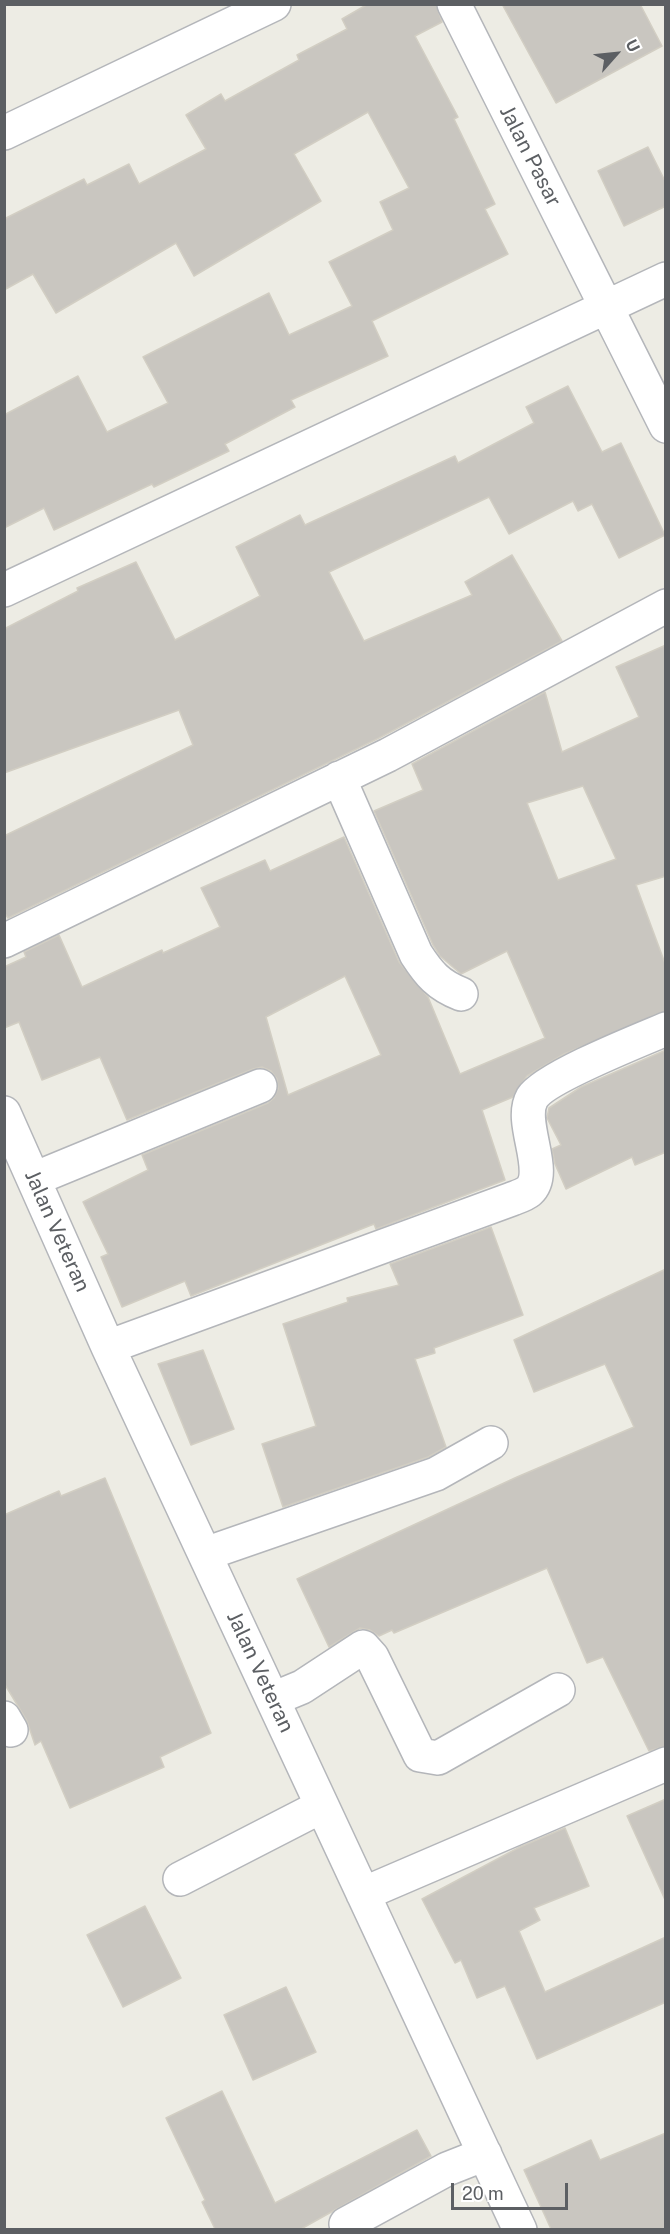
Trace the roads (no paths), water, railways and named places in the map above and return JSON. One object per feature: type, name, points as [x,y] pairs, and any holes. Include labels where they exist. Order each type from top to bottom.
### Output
[{"type":"street","points":[[4,133],[274,4]]},
{"type":"street","name":"Jalan Pasar","points":[[454,4],[666,426]]},
{"type":"street","points":[[4,590],[666,279]]},
{"type":"street","points":[[4,941],[339,778],[666,606]]},
{"type":"street","points":[[339,778],[416,954],[431,978],[443,987],[461,993]]},
{"type":"street","points":[[108,1347],[530,1191],[537,1177],[528,1110],[536,1093],[616,1051],[666,1029]]},
{"type":"street","points":[[34,1179],[260,1086]]},
{"type":"street","name":"Jalan Veteran","points":[[4,1113],[108,1347],[520,2229]]},
{"type":"street","points":[[205,1554],[436,1474],[491,1443]]},
{"type":"street","points":[[273,1700],[302,1687],[363,1647],[372,1657],[420,1755],[438,1758],[558,1690]]},
{"type":"street","points":[[363,1894],[666,1764]]},
{"type":"street","points":[[180,1879],[322,1806]]},
{"type":"street","points":[[346,2224],[447,2169],[484,2154]]}]
